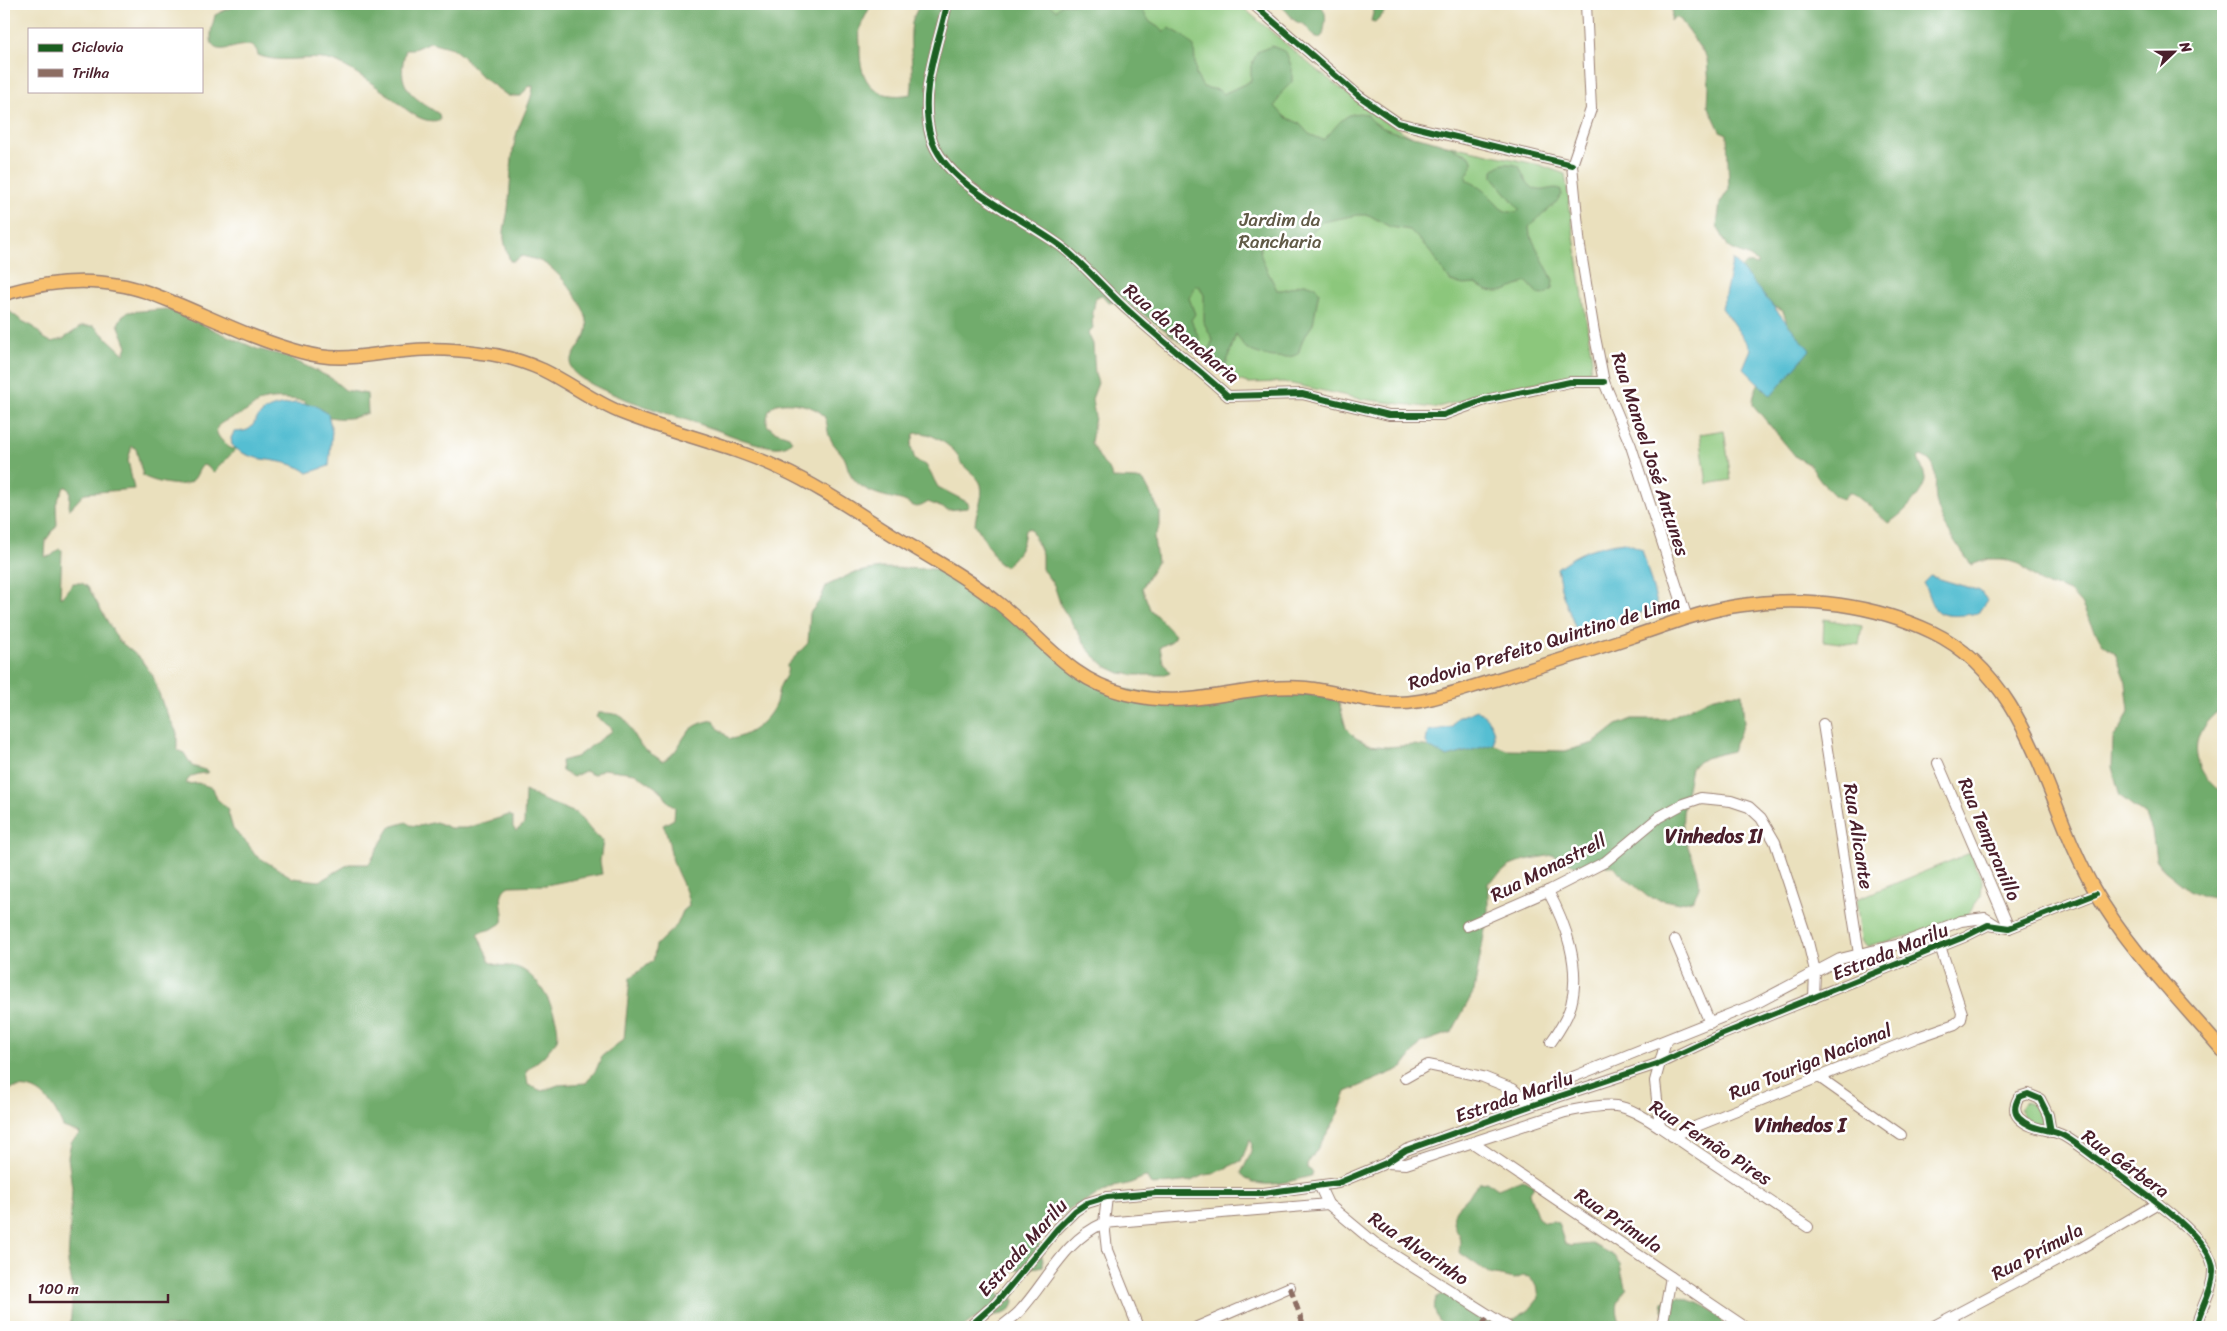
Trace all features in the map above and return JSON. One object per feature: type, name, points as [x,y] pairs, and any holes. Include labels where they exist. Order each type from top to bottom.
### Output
[{"type":"main road","name":"Rodovia Prefeito Quintino de Lima","points":[[4,294],[37,285],[58,283],[116,284],[154,295],[272,344],[314,356],[353,359],[402,351],[441,350],[486,353],[526,363],[545,371],[608,407],[641,420],[736,450],[794,475],[954,572],[999,603],[1070,668],[1086,680],[1134,696],[1171,700],[1195,699],[1269,688],[1292,687],[1308,688],[1379,703],[1414,702],[1556,662],[1687,618],[1746,604],[1825,603],[1902,620],[1956,645],[1986,672],[2018,719],[2076,854],[2096,894],[2136,949],[2223,1051]]},
{"type":"street","name":"Rua da Rancharia","points":[[947,4],[927,81],[927,104],[931,138],[945,164],[962,180],[1062,247],[1130,312],[1191,362],[1228,396],[1302,394],[1389,415],[1443,415],[1485,400],[1570,382],[1604,382]]},
{"type":"street","points":[[1253,4],[1359,96],[1398,122],[1572,165]]},
{"type":"street","name":"Rua Manoel José Antunes","points":[[1586,4],[1591,109],[1572,165],[1580,246],[1604,382],[1631,446],[1687,618]]},
{"type":"street","name":"Rua Alicante","points":[[1823,724],[1859,954]]},
{"type":"street","name":"Rua Tempranillo","points":[[1938,763],[2004,928]]},
{"type":"street","name":"Rua Monastrell","points":[[1467,926],[1548,891],[1605,862],[1659,817],[1683,804],[1701,798],[1731,801],[1750,807],[1761,818],[1775,842],[1808,942],[1815,971],[1814,998]]},
{"type":"street","points":[[1548,891],[1559,911],[1573,957],[1571,1004],[1562,1025],[1551,1042]]},
{"type":"street","name":"Estrada Marilu","points":[[969,1327],[996,1303],[1075,1211],[1088,1203],[1107,1198],[1156,1193],[1264,1193],[1338,1184],[1386,1163],[1406,1150],[1660,1063],[1718,1036],[1988,925],[2004,928],[2096,894]]},
{"type":"street","points":[[1405,1078],[1428,1065],[1448,1069],[1484,1077],[1513,1089],[1533,1105],[1549,1088],[1558,1083],[1753,1005],[1840,959],[1900,944],[1961,921],[1985,918],[2004,928]]},
{"type":"street","points":[[1675,940],[1710,1023]]},
{"type":"street","name":"Rua Touriga Nacional","points":[[1672,1136],[1956,1024],[1961,1019],[1960,1005],[1940,946]]},
{"type":"street","points":[[1660,1127],[1655,1081],[1666,1041]]},
{"type":"street","points":[[1819,1077],[1901,1135]]},
{"type":"street","name":"Rua Fernão Pires","points":[[1386,1163],[1406,1164],[1565,1112],[1590,1107],[1617,1106],[1639,1115],[1660,1127],[1808,1227]]},
{"type":"street","name":"Rua Gérbera","points":[[2052,1132],[2063,1135],[2158,1203],[2192,1234],[2209,1253],[2213,1268],[2211,1285],[2196,1327]]},
{"type":"street","name":"Rua Prímula","points":[[1473,1143],[1745,1327]]},
{"type":"street","name":"Rua Alvarinho","points":[[1320,1187],[1328,1204],[1375,1243],[1508,1327]]},
{"type":"street","points":[[1107,1198],[1104,1223],[1107,1250],[1138,1327]]},
{"type":"street","name":"Rua Prímula","points":[[1932,1327],[2081,1248],[2158,1203]]},
{"type":"street","points":[[1001,1327],[1019,1312],[1075,1241],[1092,1228],[1104,1223],[1328,1204]]},
{"type":"street","points":[[1662,1327],[1671,1277]]},
{"type":"street","points":[[1197,1327],[1290,1287]]},
{"type":"green space","points":[[238,4],[320,4],[330,9],[343,11],[357,4],[871,4],[860,28],[860,60],[863,71],[866,80],[879,92],[888,95],[899,95],[911,94],[911,31],[919,4],[1048,4],[1056,10],[1063,4],[1091,4],[1096,6],[1138,4],[1150,22],[1164,31],[1169,28],[1184,36],[1194,47],[1196,75],[1203,87],[1219,90],[1223,94],[1251,81],[1251,66],[1257,52],[1272,46],[1286,52],[1292,68],[1292,82],[1282,92],[1275,106],[1285,117],[1299,123],[1309,134],[1323,140],[1346,117],[1359,113],[1367,114],[1379,126],[1440,143],[1470,156],[1472,164],[1466,176],[1467,180],[1485,191],[1498,206],[1506,211],[1517,212],[1519,209],[1493,177],[1493,170],[1502,164],[1519,166],[1528,183],[1534,189],[1560,189],[1562,194],[1559,199],[1529,227],[1530,235],[1553,280],[1552,289],[1544,295],[1538,294],[1527,282],[1501,292],[1496,292],[1483,289],[1476,284],[1464,285],[1451,282],[1428,249],[1410,230],[1390,227],[1369,215],[1357,215],[1322,222],[1309,235],[1300,239],[1266,236],[1262,238],[1260,250],[1262,257],[1277,290],[1309,284],[1319,291],[1313,324],[1303,339],[1298,354],[1293,356],[1272,357],[1251,351],[1246,348],[1236,334],[1226,365],[1223,368],[1207,359],[1213,340],[1204,323],[1204,295],[1199,286],[1195,286],[1189,298],[1195,314],[1191,320],[1200,340],[1197,352],[1122,300],[1109,303],[1102,295],[1096,297],[1093,328],[1088,333],[1093,344],[1095,374],[1098,383],[1092,399],[1095,417],[1091,443],[1103,463],[1110,470],[1112,478],[1144,481],[1160,512],[1160,526],[1154,538],[1157,562],[1142,588],[1150,609],[1175,635],[1172,641],[1160,647],[1163,662],[1170,672],[1163,675],[1120,673],[1105,666],[1091,653],[1061,606],[1054,585],[1042,569],[1042,554],[1030,528],[1025,530],[1022,546],[1014,557],[1006,566],[999,564],[975,524],[981,500],[982,490],[980,482],[962,464],[956,453],[936,438],[924,433],[914,434],[911,446],[915,460],[926,465],[938,487],[967,502],[969,505],[967,508],[948,510],[928,502],[917,507],[860,486],[851,475],[844,457],[831,441],[827,423],[822,414],[805,405],[782,403],[776,404],[770,409],[767,425],[774,431],[789,436],[792,441],[784,446],[771,447],[629,401],[578,376],[570,364],[587,331],[585,314],[580,304],[568,285],[544,263],[522,256],[514,261],[510,261],[504,239],[513,148],[531,98],[533,86],[528,87],[521,96],[508,96],[481,76],[452,48],[430,42],[414,49],[406,49],[402,73],[408,89],[420,101],[439,114],[440,120],[426,120],[419,118],[371,83],[338,63],[318,59],[268,58],[258,55],[255,48],[249,45],[217,49],[212,45],[211,35],[215,15]]},
{"type":"green space","name":"Jardim da Rancharia","points":[[955,4],[1239,4],[1313,67],[1380,119],[1414,138],[1540,165],[1565,174],[1592,360],[1589,373],[1517,386],[1434,408],[1361,399],[1283,382],[1248,383],[1224,376],[1152,320]]},
{"type":"green space","points":[[1280,4],[1319,4],[1325,14],[1323,35],[1320,38],[1315,38],[1305,25],[1295,21]]},
{"type":"green space","points":[[1371,4],[1389,4],[1375,22],[1371,21],[1374,9]]},
{"type":"green space","points":[[1673,4],[2223,4],[2223,708],[2211,717],[2203,727],[2198,738],[2196,750],[2203,772],[2210,782],[2223,792],[2223,900],[2203,896],[2189,890],[2164,870],[2156,859],[2152,831],[2146,816],[2120,796],[2112,767],[2113,738],[2122,726],[2129,711],[2126,683],[2115,653],[2102,643],[2081,604],[2071,593],[2057,587],[2042,584],[2019,564],[2002,559],[1988,559],[1971,565],[1941,517],[1935,494],[1934,469],[1928,459],[1921,456],[1918,458],[1925,477],[1922,489],[1899,516],[1888,523],[1852,493],[1848,493],[1843,500],[1834,495],[1824,485],[1809,464],[1796,457],[1753,405],[1754,396],[1761,379],[1794,343],[1783,311],[1768,304],[1737,272],[1746,264],[1757,265],[1757,262],[1729,248],[1717,226],[1720,203],[1729,189],[1727,134],[1720,131],[1708,105],[1707,58],[1680,19],[1675,17],[1671,21]]},
{"type":"green space","points":[[4,307],[22,321],[34,327],[44,338],[51,342],[63,339],[82,326],[94,326],[124,354],[127,346],[118,324],[123,315],[128,312],[167,309],[257,349],[285,356],[331,378],[345,390],[367,394],[368,413],[352,418],[323,415],[307,409],[305,401],[277,399],[260,402],[245,412],[220,424],[217,429],[217,434],[231,449],[238,447],[213,473],[208,467],[203,465],[194,479],[184,484],[169,484],[154,481],[143,476],[136,449],[132,446],[128,460],[134,489],[85,493],[69,510],[70,492],[67,487],[64,487],[56,504],[57,525],[46,540],[45,557],[51,556],[59,549],[62,550],[60,597],[73,583],[82,583],[88,587],[118,640],[140,658],[153,676],[163,705],[177,733],[177,750],[184,753],[192,766],[208,771],[207,773],[197,774],[189,778],[186,784],[198,783],[213,788],[217,799],[227,808],[233,829],[248,844],[255,855],[293,878],[320,881],[349,864],[369,864],[390,827],[407,822],[410,825],[419,826],[436,822],[450,828],[467,828],[509,815],[513,817],[513,827],[516,831],[524,824],[525,791],[576,813],[597,837],[603,841],[600,861],[602,874],[546,885],[509,886],[502,893],[501,897],[503,922],[492,929],[480,932],[478,935],[490,962],[521,969],[528,974],[536,981],[553,1011],[558,1031],[557,1040],[544,1056],[526,1071],[528,1085],[542,1091],[558,1085],[586,1083],[596,1070],[602,1056],[624,1039],[630,978],[653,961],[656,945],[677,925],[683,911],[689,906],[685,890],[672,859],[663,825],[674,819],[675,807],[668,802],[662,792],[635,773],[603,769],[593,775],[585,771],[573,777],[562,771],[561,761],[576,757],[612,731],[612,728],[596,717],[598,713],[610,713],[623,718],[642,747],[662,761],[675,751],[693,727],[702,723],[714,720],[718,728],[730,739],[750,732],[762,723],[772,711],[779,688],[786,674],[787,665],[808,643],[810,613],[820,600],[826,586],[853,573],[881,568],[935,569],[997,603],[1097,686],[1174,696],[1214,693],[1271,695],[1290,691],[1338,699],[1346,728],[1356,738],[1370,745],[1386,747],[1414,745],[1444,748],[1492,744],[1507,750],[1565,751],[1594,743],[1617,725],[1632,719],[1667,719],[1711,698],[1727,694],[1742,694],[1744,723],[1732,751],[1705,758],[1691,767],[1684,806],[1683,829],[1698,872],[1698,889],[1693,900],[1679,903],[1648,897],[1613,867],[1597,864],[1581,868],[1553,855],[1525,860],[1510,866],[1488,883],[1488,913],[1474,991],[1452,1032],[1421,1043],[1402,1068],[1346,1092],[1336,1119],[1307,1165],[1307,1168],[1313,1172],[1311,1176],[1274,1184],[1255,1183],[1247,1179],[1241,1173],[1251,1152],[1252,1143],[1250,1139],[1241,1161],[1213,1174],[1204,1175],[1191,1181],[1153,1185],[1150,1184],[1147,1177],[1114,1187],[1072,1209],[1052,1223],[1044,1232],[1039,1244],[1043,1266],[1013,1271],[1001,1279],[999,1295],[1009,1294],[1014,1300],[1013,1306],[1009,1311],[1000,1315],[977,1318],[963,1327],[70,1327],[73,1290],[68,1263],[72,1188],[68,1157],[71,1142],[80,1133],[63,1127],[54,1108],[41,1094],[34,1090],[15,1088],[4,1091]]},
{"type":"green space","points":[[1724,430],[1731,480],[1707,484],[1700,434]]},
{"type":"green space","points":[[1824,619],[1862,626],[1859,645],[1823,641]]},
{"type":"green space","points":[[1970,853],[1982,880],[1981,896],[1967,915],[1912,935],[1867,947],[1862,939],[1857,899]]},
{"type":"green space","points":[[2026,1101],[2041,1112],[2043,1125],[2031,1122],[2023,1115],[2019,1108]]},
{"type":"green space","points":[[1522,1179],[1534,1186],[1529,1193],[1538,1218],[1544,1222],[1553,1221],[1558,1223],[1565,1244],[1570,1246],[1592,1244],[1614,1256],[1620,1264],[1625,1287],[1627,1288],[1617,1306],[1622,1327],[1444,1327],[1439,1320],[1435,1314],[1434,1307],[1436,1298],[1441,1295],[1449,1295],[1508,1323],[1529,1310],[1539,1298],[1537,1286],[1529,1277],[1523,1276],[1515,1279],[1490,1274],[1459,1252],[1460,1238],[1454,1222],[1456,1210],[1479,1183],[1488,1182],[1498,1189]]},
{"type":"green space","points":[[1679,1297],[1706,1306],[1716,1314],[1724,1327],[1674,1327],[1671,1318],[1662,1310],[1663,1302]]},
{"type":"water","points":[[1733,259],[1810,350],[1771,396],[1743,368],[1751,349],[1722,308]]},
{"type":"water","points":[[295,403],[315,405],[328,414],[332,431],[329,466],[308,473],[290,464],[249,456],[232,445],[231,438],[234,432],[249,429],[257,418],[268,409]]},
{"type":"water","points":[[1624,542],[1642,549],[1658,607],[1597,628],[1577,632],[1562,593],[1557,568],[1573,557],[1589,550]]},
{"type":"water","points":[[1930,576],[1980,591],[1987,600],[1978,613],[1955,616],[1938,612],[1933,606],[1923,583]]},
{"type":"water","points":[[1477,710],[1486,717],[1493,728],[1494,744],[1447,757],[1429,747],[1426,742],[1428,731],[1452,727],[1457,718]]},
{"type":"marked path","points":[[1290,1287],[1304,1327]]},
{"type":"marked path","points":[[1481,1327],[1489,1315]]},
{"type":"cycle path","points":[[947,4],[931,70],[927,103],[931,137],[939,154],[968,185],[1046,236],[1080,262],[1130,312],[1228,396],[1302,394],[1389,415],[1443,415],[1485,400],[1570,382],[1604,382]]},
{"type":"cycle path","points":[[1253,4],[1359,96],[1398,123],[1572,165]]},
{"type":"cycle path","points":[[969,1327],[996,1303],[1058,1228],[1075,1211],[1087,1203],[1107,1197],[1156,1193],[1263,1193],[1338,1183],[1386,1163],[1406,1150],[1660,1063],[1718,1036],[1964,937],[1988,925],[2009,928],[2096,894]]},
{"type":"cycle path","points":[[2051,1132],[2048,1115],[2040,1099],[2028,1094],[2019,1097],[2015,1111],[2019,1118],[2030,1125],[2041,1129],[2047,1130],[2053,1132],[2059,1133],[2064,1136],[2168,1212],[2199,1242],[2209,1256],[2213,1276],[2196,1327]]},
{"type":"district","name":"Vinhedos II","points":[[1714,836]]},
{"type":"district","name":"Vinhedos I","points":[[1800,1125]]}]
